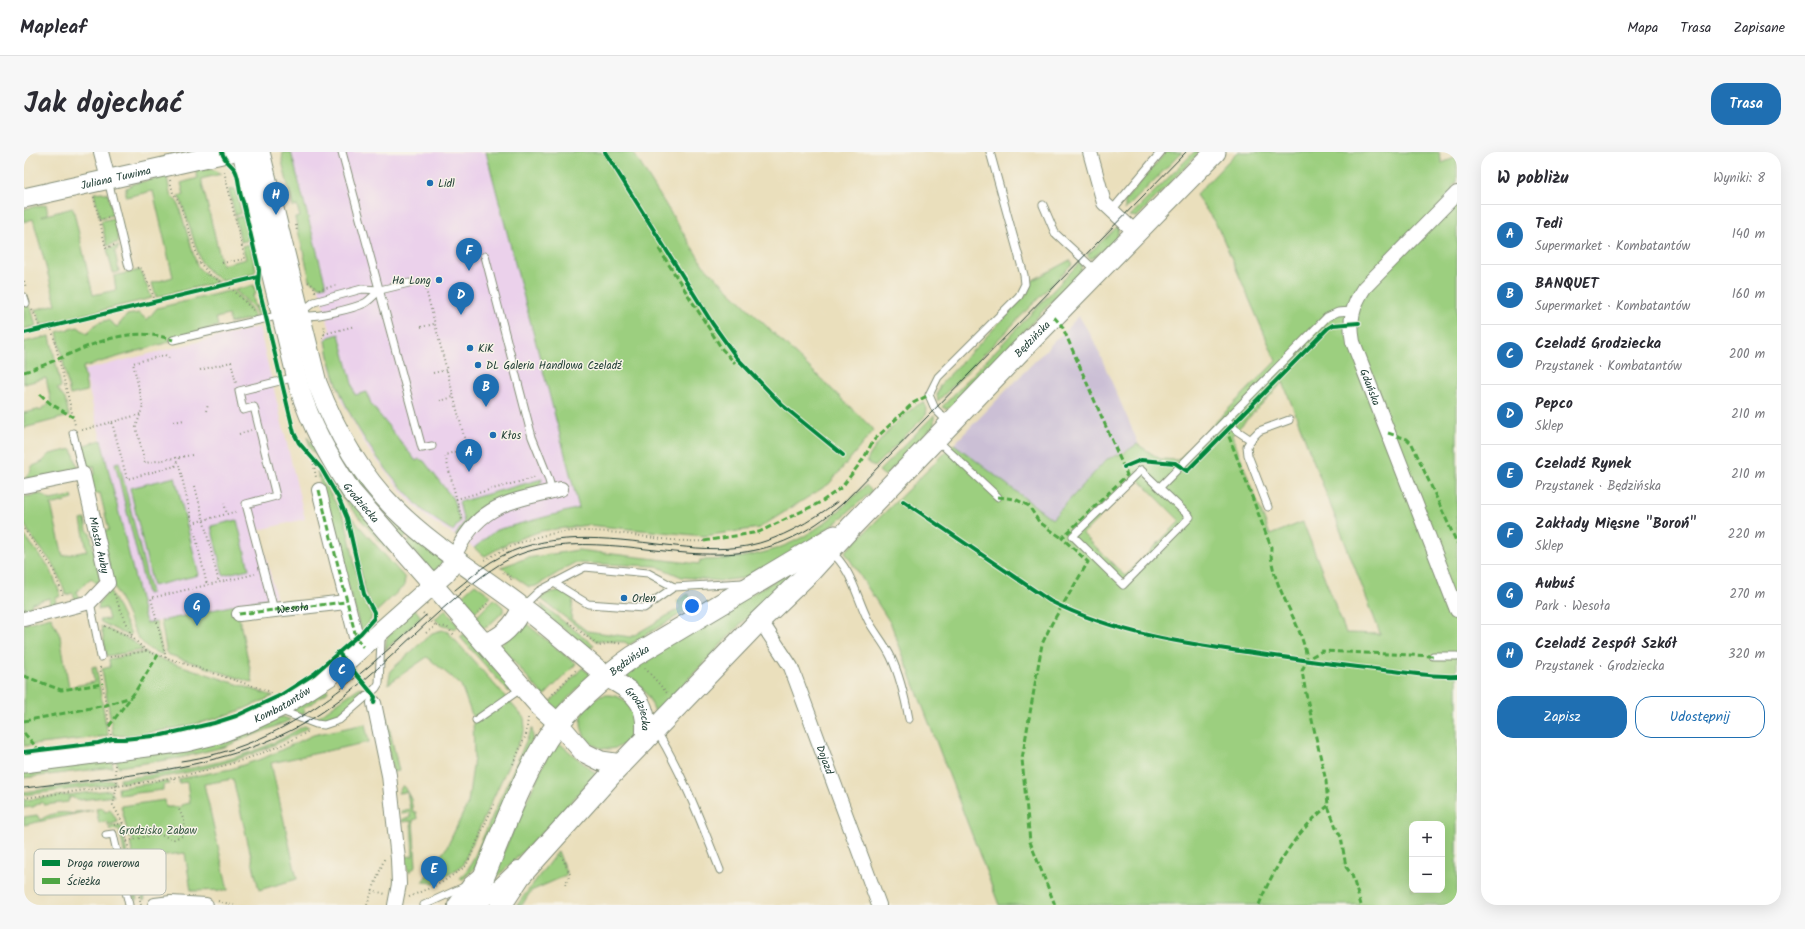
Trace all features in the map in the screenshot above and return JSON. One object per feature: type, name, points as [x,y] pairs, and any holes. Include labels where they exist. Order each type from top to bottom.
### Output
[{"type":"main road","name":"Będzińska","points":[[650,735],[760,620],[830,551],[850,527],[935,439],[1215,152]]},
{"type":"main road","name":"Będzińska","points":[[472,905],[523,783],[548,738],[559,724],[606,676],[634,656],[755,582],[850,527]]},
{"type":"main road","points":[[501,905],[520,876],[555,848],[622,764],[650,735]]},
{"type":"street","points":[[101,152],[108,179]]},
{"type":"street","name":"Juliana Tuwima","points":[[24,198],[231,152]]},
{"type":"street","name":"Grodziecka","points":[[242,152],[289,315],[328,411],[352,455],[372,484],[394,508],[506,584],[528,601],[586,659],[606,676],[626,688],[639,701],[650,735]]},
{"type":"street","name":"Grodziecka","points":[[260,152],[289,315],[296,377],[307,415],[327,454],[351,491],[432,584],[461,630],[484,642],[516,693],[534,713],[559,724],[583,752],[601,761],[622,764]]},
{"type":"street","points":[[1090,152],[1104,203],[1136,233]]},
{"type":"street","name":"Gdańska","points":[[1457,193],[1368,284],[1358,297],[1352,311],[1350,324],[1353,342],[1457,610]]},
{"type":"street","points":[[24,486],[83,474]]},
{"type":"street","name":"Miasta Auby","points":[[24,619],[90,602],[108,583],[83,474]]},
{"type":"street","points":[[319,490],[346,602],[356,637],[363,647]]},
{"type":"street","name":"Kombatantów","points":[[24,763],[186,742],[218,734],[249,722],[281,701],[330,676],[451,566],[473,525],[494,508],[557,490]]},
{"type":"street","points":[[484,642],[488,634],[510,612],[528,601]]},
{"type":"street","name":"Wesoła","points":[[239,614],[346,602]]},
{"type":"street","name":"Dojazd","points":[[760,620],[791,667],[879,905]]},
{"type":"street","points":[[374,703],[389,775],[398,859],[399,884],[395,905]]},
{"type":"street","points":[[479,905],[533,854],[555,848]]},
{"type":"street","name":"Będzińska","points":[[455,905],[470,884],[488,869]]},
{"type":"street","points":[[155,905],[171,903],[206,905]]},
{"type":"lane","points":[[342,152],[422,448],[432,446]]},
{"type":"lane","points":[[950,424],[935,409],[929,395],[938,377],[1019,296],[1025,284],[1020,260],[990,152]]},
{"type":"lane","points":[[1112,210],[1161,152]]},
{"type":"lane","points":[[108,179],[132,268]]},
{"type":"lane","points":[[1043,205],[1055,233],[1097,273]]},
{"type":"lane","points":[[485,256],[532,437],[548,477],[557,490]]},
{"type":"lane","points":[[173,340],[289,315],[318,301],[362,289],[380,290],[409,282]]},
{"type":"lane","points":[[289,315],[308,317],[321,315],[365,302],[380,290]]},
{"type":"lane","points":[[1160,487],[1327,317],[1332,313],[1352,311]]},
{"type":"lane","points":[[274,610],[246,504],[276,496],[254,407],[243,410],[238,391],[296,377]]},
{"type":"lane","points":[[1227,420],[1236,430],[1251,440]]},
{"type":"lane","points":[[1268,508],[1248,455],[1247,446],[1259,432],[1289,420]]},
{"type":"lane","points":[[73,433],[83,474]]},
{"type":"lane","points":[[935,439],[998,497]]},
{"type":"lane","points":[[1142,470],[1160,487],[1190,517],[1123,585],[1073,536],[1142,470]]},
{"type":"lane","points":[[830,551],[838,558],[848,572],[868,620],[891,657],[905,699],[909,719]]},
{"type":"lane","points":[[528,601],[554,582],[585,567],[648,573],[674,588]]},
{"type":"lane","points":[[554,582],[588,604],[644,608],[674,588],[755,582]]},
{"type":"lane","points":[[90,602],[101,657]]},
{"type":"lane","points":[[281,701],[287,713],[316,724],[324,725],[339,720],[372,693],[379,683],[381,640],[378,633]]},
{"type":"lane","points":[[1433,656],[1457,656]]},
{"type":"lane","points":[[476,720],[516,693]]},
{"type":"lane","points":[[650,735],[680,772],[720,870]]},
{"type":"lane","points":[[106,835],[113,834],[116,849]]},
{"type":"lane","points":[[424,905],[470,884]]},
{"type":"lane","points":[[127,895],[129,905]]},
{"type":"path","points":[[222,264],[245,258],[224,171]]},
{"type":"path","points":[[168,173],[173,193],[179,202],[200,263],[210,275],[233,290],[253,309],[257,321]]},
{"type":"path","points":[[228,189],[233,188]]},
{"type":"path","points":[[92,191],[106,248]]},
{"type":"path","points":[[296,225],[297,232]]},
{"type":"path","points":[[132,268],[140,267],[150,286],[155,301]]},
{"type":"path","points":[[423,278],[467,448],[444,455],[462,522]]},
{"type":"path","points":[[306,281],[314,286],[318,301]]},
{"type":"path","points":[[321,315],[325,331],[324,345]]},
{"type":"path","points":[[36,317],[40,329]]},
{"type":"path","points":[[421,327],[434,324]]},
{"type":"path","points":[[51,326],[77,432],[141,414]]},
{"type":"path","points":[[324,334],[355,326]]},
{"type":"path","points":[[169,358],[165,355],[133,363],[143,406],[136,427],[145,463],[192,455]]},
{"type":"path","points":[[200,370],[231,362],[238,391]]},
{"type":"path","points":[[433,373],[446,370]]},
{"type":"path","points":[[440,401],[453,397]]},
{"type":"path","points":[[206,411],[208,405]]},
{"type":"path","points":[[174,422],[184,420]]},
{"type":"path","points":[[112,422],[127,479],[179,465],[207,585]]},
{"type":"path","points":[[313,457],[315,471]]},
{"type":"path","points":[[175,466],[179,458]]},
{"type":"path","points":[[456,499],[537,478],[535,471]]},
{"type":"path","points":[[195,486],[219,582]]},
{"type":"path","points":[[224,503],[227,514]]},
{"type":"path","points":[[192,523],[248,509]]},
{"type":"path","points":[[24,529],[53,568],[67,609]]},
{"type":"path","points":[[485,560],[511,545],[536,536],[582,531],[686,542],[704,541]]},
{"type":"path","points":[[458,551],[490,563]]},
{"type":"path","points":[[166,658],[151,598],[256,574],[254,564],[262,562]]},
{"type":"path","points":[[501,570],[506,584],[528,601]]},
{"type":"path","points":[[108,583],[133,638],[146,651],[281,701]]},
{"type":"path","points":[[460,641],[461,630],[506,584]]},
{"type":"path","points":[[563,618],[599,646]]},
{"type":"path","points":[[94,625],[100,624],[133,638]]},
{"type":"path","points":[[426,633],[436,626],[461,630]]},
{"type":"path","points":[[510,769],[526,735],[534,713],[599,646],[612,642],[623,644],[678,705]]},
{"type":"path","points":[[112,739],[100,668],[101,657],[108,658],[146,651]]},
{"type":"path","points":[[516,693],[534,713]]},
{"type":"path","points":[[24,798],[174,778],[228,766],[261,754],[310,730],[316,730]]},
{"type":"path","points":[[174,778],[175,784]]},
{"type":"path","points":[[117,785],[113,805],[123,823],[129,849]]},
{"type":"path","points":[[411,897],[441,883],[466,866],[498,797]]},
{"type":"path","points":[[127,841],[157,834],[174,839],[182,836],[185,823],[178,807]]},
{"type":"path","points":[[555,848],[570,874],[565,885]]},
{"type":"path","points":[[139,895],[141,905]]},
{"type":"shaded area","points":[[285,152],[486,152],[579,508],[496,530],[474,548],[429,519],[408,499],[368,449],[343,403],[330,366],[325,339],[330,330],[286,165]]},
{"type":"shaded area","points":[[1079,316],[1094,341],[1139,445],[1107,459],[1052,519],[954,444]]},
{"type":"shaded area","points":[[259,327],[305,519],[259,530],[276,597],[146,624],[84,370]]},
{"type":"green space","points":[[283,152],[291,152],[326,286],[320,287],[310,280],[295,218],[300,217],[297,206],[293,207],[282,161]]},
{"type":"green space","points":[[486,152],[633,152],[703,265],[874,430],[829,484],[759,528],[704,536],[588,525],[541,531],[510,542],[485,556],[474,548],[496,530],[579,508]]},
{"type":"green space","points":[[1166,152],[1182,152],[1125,210],[1125,200]]},
{"type":"green space","points":[[1194,152],[1200,152],[1137,217],[1130,216]]},
{"type":"green space","points":[[1237,152],[1439,152],[1442,163],[1457,157],[1457,182],[1452,187],[1457,192],[1457,905],[999,905],[891,624],[845,552],[954,444],[1052,519],[1107,459],[1124,453],[1137,444],[1160,459],[1178,460],[1276,361],[1218,227],[1196,195]],"holes":[[[1283,382],[1380,633],[1346,633],[1303,522],[1270,535],[1232,435]],[[1138,479],[1180,521],[1125,576],[1083,534]]]},
{"type":"green space","points":[[209,167],[221,174],[201,179],[222,265],[246,259],[242,246],[250,244],[256,270],[253,274],[223,281],[211,274],[201,262],[178,196],[184,195],[181,183],[198,178],[195,169]]},
{"type":"green space","points":[[167,176],[170,194],[178,203],[197,266],[207,276],[219,282],[156,297],[152,283],[173,277],[153,191],[126,197],[126,188],[133,184]]},
{"type":"green space","points":[[235,189],[242,213],[235,215],[229,190]]},
{"type":"green space","points":[[102,192],[108,194],[113,215],[100,218],[94,193]]},
{"type":"green space","points":[[46,204],[48,214],[42,216],[73,208],[93,295],[116,290],[114,276],[140,270],[152,298],[41,325],[38,314],[34,310],[56,304],[33,219],[24,222],[24,209]]},
{"type":"green space","points":[[243,216],[249,240],[241,242],[235,218]]},
{"type":"green space","points":[[114,218],[119,242],[107,246],[101,221]]},
{"type":"green space","points":[[1119,225],[1117,239],[1091,259],[1087,255]]},
{"type":"green space","points":[[119,246],[115,252],[119,272],[113,273],[107,249]]},
{"type":"green space","points":[[1070,260],[1072,264],[938,401],[937,395],[940,385],[1026,295],[1033,280]]},
{"type":"green space","points":[[1082,260],[1081,270],[1014,342],[950,408],[946,409],[942,407]]},
{"type":"green space","points":[[254,285],[256,294],[253,295],[255,307],[259,306],[262,317],[258,318],[254,308],[235,290]]},
{"type":"green space","points":[[233,290],[252,310],[255,318],[230,323],[228,315],[216,318],[218,326],[170,339],[169,342],[83,367],[87,391],[70,395],[57,332],[78,327],[87,334],[97,323],[108,320],[117,327],[127,315],[139,313],[147,320],[157,308]]},
{"type":"green space","points":[[24,303],[31,308],[36,326],[24,329]]},
{"type":"green space","points":[[339,334],[355,395],[367,392],[371,404],[416,461],[419,459],[424,461],[453,499],[460,521],[453,531],[422,510],[377,457],[354,421],[336,382],[326,340],[329,337]]},
{"type":"green space","points":[[50,336],[61,387],[57,389],[65,399],[69,416],[24,428],[24,413],[42,409],[51,402],[46,378],[24,384],[24,342]]},
{"type":"green space","points":[[301,346],[308,375],[409,533],[403,539],[358,488],[316,416]]},
{"type":"green space","points":[[924,402],[927,409],[926,415],[874,467],[867,461],[876,445],[892,427],[909,411]]},
{"type":"green space","points":[[934,415],[934,425],[885,476],[879,471]]},
{"type":"green space","points":[[307,437],[393,548],[389,552],[343,499],[321,461],[311,449]]},
{"type":"green space","points":[[101,440],[146,623],[156,622],[163,655],[149,649],[138,638],[114,586],[101,532],[109,530],[100,493],[92,494],[88,476],[95,474],[94,466],[86,467],[82,446]]},
{"type":"green space","points":[[72,449],[79,470],[24,480],[31,471],[31,467],[42,462],[50,454]]},
{"type":"green space","points":[[119,462],[151,593],[147,594],[115,463]]},
{"type":"green space","points":[[317,471],[345,519],[362,596],[372,615],[370,622],[361,631]]},
{"type":"green space","points":[[175,477],[199,575],[153,586],[130,488]]},
{"type":"green space","points":[[542,479],[540,484],[529,491],[497,500],[486,505],[473,516],[459,535],[455,536],[464,522],[459,502]]},
{"type":"green space","points":[[866,485],[872,491],[839,520],[799,550],[745,578],[719,581],[682,577],[656,566],[574,563],[536,586],[529,587],[501,567],[527,558],[578,550],[699,564],[700,560],[728,559],[755,555],[794,542],[814,530],[838,512]]},
{"type":"green space","points":[[41,494],[50,500],[72,496],[73,499],[51,505],[63,556],[87,551],[81,520],[85,519],[87,530],[90,533],[100,578],[97,584],[91,578],[76,592],[80,600],[76,602],[73,593],[66,595],[55,567],[29,533],[24,523],[24,497]]},
{"type":"green space","points":[[344,509],[405,578],[404,586],[375,613],[365,592],[352,527]]},
{"type":"green space","points":[[237,520],[249,569],[223,575],[211,526]]},
{"type":"green space","points":[[24,535],[50,568],[61,596],[56,598],[55,607],[49,609],[50,598],[32,603],[28,614],[24,615]]},
{"type":"green space","points":[[413,536],[442,560],[442,563],[435,571],[431,570],[407,544]]},
{"type":"green space","points":[[815,557],[752,612],[658,711],[655,711],[645,692],[637,683],[619,672]]},
{"type":"green space","points":[[475,584],[491,596],[471,616],[457,600]]},
{"type":"green space","points":[[109,589],[131,634],[128,636],[101,622],[100,620],[109,619],[106,608],[98,610],[99,603]]},
{"type":"green space","points":[[563,591],[573,599],[571,619],[587,631],[631,637],[680,608],[677,601],[688,594],[694,603],[694,606],[629,645],[625,642],[596,641],[541,599],[548,593]]},
{"type":"green space","points":[[268,598],[269,606],[238,613],[253,683],[167,654],[161,621]]},
{"type":"green space","points":[[494,599],[503,607],[503,612],[487,627],[483,628],[474,619]]},
{"type":"green space","points":[[541,604],[594,645],[590,649],[545,615]]},
{"type":"green space","points":[[414,608],[421,617],[385,650],[387,637]]},
{"type":"green space","points":[[446,609],[458,626],[455,629],[440,624],[435,619]]},
{"type":"green space","points":[[51,617],[60,636],[69,687],[94,682],[92,667],[96,666],[108,736],[24,746],[24,624]]},
{"type":"green space","points":[[523,621],[576,664],[544,696],[500,646]]},
{"type":"green space","points":[[101,626],[134,642],[143,650],[107,656]]},
{"type":"green space","points":[[442,630],[448,632],[524,718],[525,729],[462,866],[435,883],[422,882],[447,847],[468,803],[474,758],[473,718],[461,685],[427,657],[388,684],[391,670],[432,633]]},
{"type":"green space","points":[[464,634],[508,684],[510,688],[509,692],[460,637]]},
{"type":"green space","points":[[145,652],[149,655],[273,696],[246,708],[203,722],[174,729],[142,734],[124,736],[113,735],[102,669],[110,667],[109,659]]},
{"type":"green space","points":[[582,668],[591,674],[556,711],[550,702]]},
{"type":"green space","points":[[360,687],[366,691],[343,711],[330,718],[315,719]]},
{"type":"green space","points":[[327,689],[328,692],[303,709],[305,712],[302,714],[292,710]]},
{"type":"green space","points":[[603,695],[613,695],[623,699],[631,707],[635,717],[635,727],[631,737],[623,745],[613,749],[603,749],[593,745],[585,737],[581,727],[581,717],[585,707],[593,699]]},
{"type":"green space","points":[[385,709],[399,771],[393,772],[380,710]]},
{"type":"green space","points":[[278,717],[291,720],[224,747],[179,758],[118,767],[116,758]]},
{"type":"green space","name":"Grodzisko Zabaw","points":[[365,724],[369,742],[271,763],[297,879],[259,890],[233,779],[204,784],[228,890],[191,891],[185,853],[166,855],[166,849],[131,849],[130,843],[133,841],[133,838],[129,838],[121,806],[165,800],[166,807],[182,807],[181,805],[190,803],[187,782],[179,783],[179,779],[231,769],[264,758],[313,735]]},
{"type":"green space","points":[[304,726],[309,727],[263,750],[218,765],[171,776],[120,783],[120,779],[160,774],[218,762],[238,756],[275,742]]},
{"type":"green space","points":[[532,728],[533,738],[475,868],[462,880],[460,878],[465,874],[472,862]]},
{"type":"green space","points":[[559,743],[596,774],[552,823],[493,881],[492,877],[552,746]]},
{"type":"green space","points":[[111,758],[113,767],[24,778],[24,770]]},
{"type":"green space","points":[[114,780],[114,784],[24,795],[24,792]]},
{"type":"green space","points":[[168,781],[170,784],[163,785],[163,790],[119,795],[118,788]]},
{"type":"green space","points":[[403,785],[407,792],[398,793]]},
{"type":"green space","points":[[110,790],[114,796],[80,800],[70,797],[68,802],[44,805],[42,802],[33,807],[24,808],[24,800]]},
{"type":"green space","points":[[407,792],[411,799],[413,812],[416,812],[417,819],[413,820],[416,866],[409,872],[404,857],[413,856],[411,821],[402,822],[402,819],[410,818],[410,812],[401,813],[401,811],[410,809]]},
{"type":"green space","points":[[103,808],[105,812],[110,809],[118,822],[108,825],[107,821],[99,823],[96,809]]},
{"type":"green space","points":[[93,810],[24,825],[24,817],[37,815],[40,820],[56,813],[74,814],[75,812]]},
{"type":"green space","points":[[121,825],[126,849],[123,849],[119,829],[110,830],[109,827]]},
{"type":"green space","points":[[558,851],[567,875],[531,891],[522,905],[517,905]]},
{"type":"green space","points":[[134,895],[136,895],[137,900],[135,901]]},
{"type":"green space","points":[[142,895],[144,895],[145,899],[143,900]]},
{"type":"tram line","points":[[24,788],[141,774],[179,767],[254,747],[290,731],[324,711],[360,684],[461,593],[484,575],[500,564],[526,552],[564,545],[603,545],[660,551],[716,554],[742,552],[766,547],[791,538],[816,524],[842,504],[1186,152]]},
{"type":"tram line","points":[[455,590],[491,562],[533,544],[576,538],[621,540],[696,548],[737,548],[760,543],[795,529],[837,502]]},
{"type":"tram line","points":[[181,761],[218,753],[252,742],[285,726],[315,708],[344,687],[426,615]]},
{"type":"marked path","points":[[659,249],[722,349],[735,363]]},
{"type":"marked path","points":[[1054,317],[1062,326],[1127,475],[1062,538],[1088,562],[1052,623],[1042,644],[1022,759],[1030,842],[1055,905]]},
{"type":"marked path","points":[[24,372],[115,337],[134,334],[153,335],[173,340]]},
{"type":"marked path","points":[[40,394],[51,404],[73,417]]},
{"type":"marked path","points":[[704,541],[759,532],[821,502],[842,487],[864,458],[873,441],[913,403],[929,395]]},
{"type":"marked path","points":[[1230,428],[1228,434],[1271,547],[1275,575],[1299,631],[1307,659]]},
{"type":"marked path","points":[[1388,433],[1407,439],[1412,444],[1457,543]]},
{"type":"marked path","points":[[319,490],[356,637],[363,647]]},
{"type":"marked path","points":[[998,497],[1015,499],[1029,506],[1039,522],[1062,538]]},
{"type":"marked path","points":[[239,614],[346,602]]},
{"type":"marked path","points":[[1361,905],[1352,875],[1346,867],[1341,837],[1328,806],[1326,781],[1302,671],[1307,659],[1322,651],[1433,656]]},
{"type":"marked path","points":[[109,726],[135,692],[158,655]]},
{"type":"marked path","points":[[24,676],[61,690],[103,684]]},
{"type":"marked path","points":[[24,721],[106,705],[131,697]]},
{"type":"marked path","points":[[24,733],[39,750]]},
{"type":"marked path","points":[[1259,905],[1271,878],[1296,838],[1306,826],[1328,806]]},
{"type":"cycle path","points":[[24,752],[98,743],[112,739],[162,735],[214,723],[236,716],[281,695],[314,674],[361,633],[374,618],[374,612],[364,594],[347,518],[339,499],[321,468],[299,443],[294,433],[258,284],[259,270],[240,194],[238,177],[235,170],[226,160],[222,152]]},
{"type":"cycle path","points":[[605,152],[712,323],[737,358],[782,405],[843,455]]},
{"type":"cycle path","points":[[24,333],[258,277]]},
{"type":"cycle path","points":[[1124,467],[1141,460],[1175,463],[1187,471],[1328,328],[1333,325],[1359,323]]},
{"type":"cycle path","points":[[903,501],[1050,601],[1111,625],[1174,641],[1238,651],[1418,674],[1457,676]]},
{"type":"cycle path","points":[[338,652],[375,697],[374,703]]},
{"type":"place","name":"Lidl","points":[[430,183]]},
{"type":"place","name":"Czeladź Zespół Szkół","points":[[276,215]]},
{"type":"place","name":"Zakłady Mięsne \"Boroń\"","points":[[469,271]]},
{"type":"place","name":"Ha Long","points":[[439,280]]},
{"type":"place","name":"Pepco","points":[[461,315]]},
{"type":"place","name":"KiK","points":[[470,348]]},
{"type":"place","name":"DL Galeria Handlowa Czeladź","points":[[478,365]]},
{"type":"place","name":"BANQUET","points":[[486,407]]},
{"type":"place","name":"Kłos","points":[[493,435]]},
{"type":"place","name":"Tedi","points":[[469,472]]},
{"type":"place","name":"Orlen","points":[[624,598]]},
{"type":"place","name":"Aubuś","points":[[197,626]]},
{"type":"place","name":"Czeladź Grodziecka","points":[[342,690]]},
{"type":"place","name":"Czeladź Rynek","points":[[434,889]]}]
